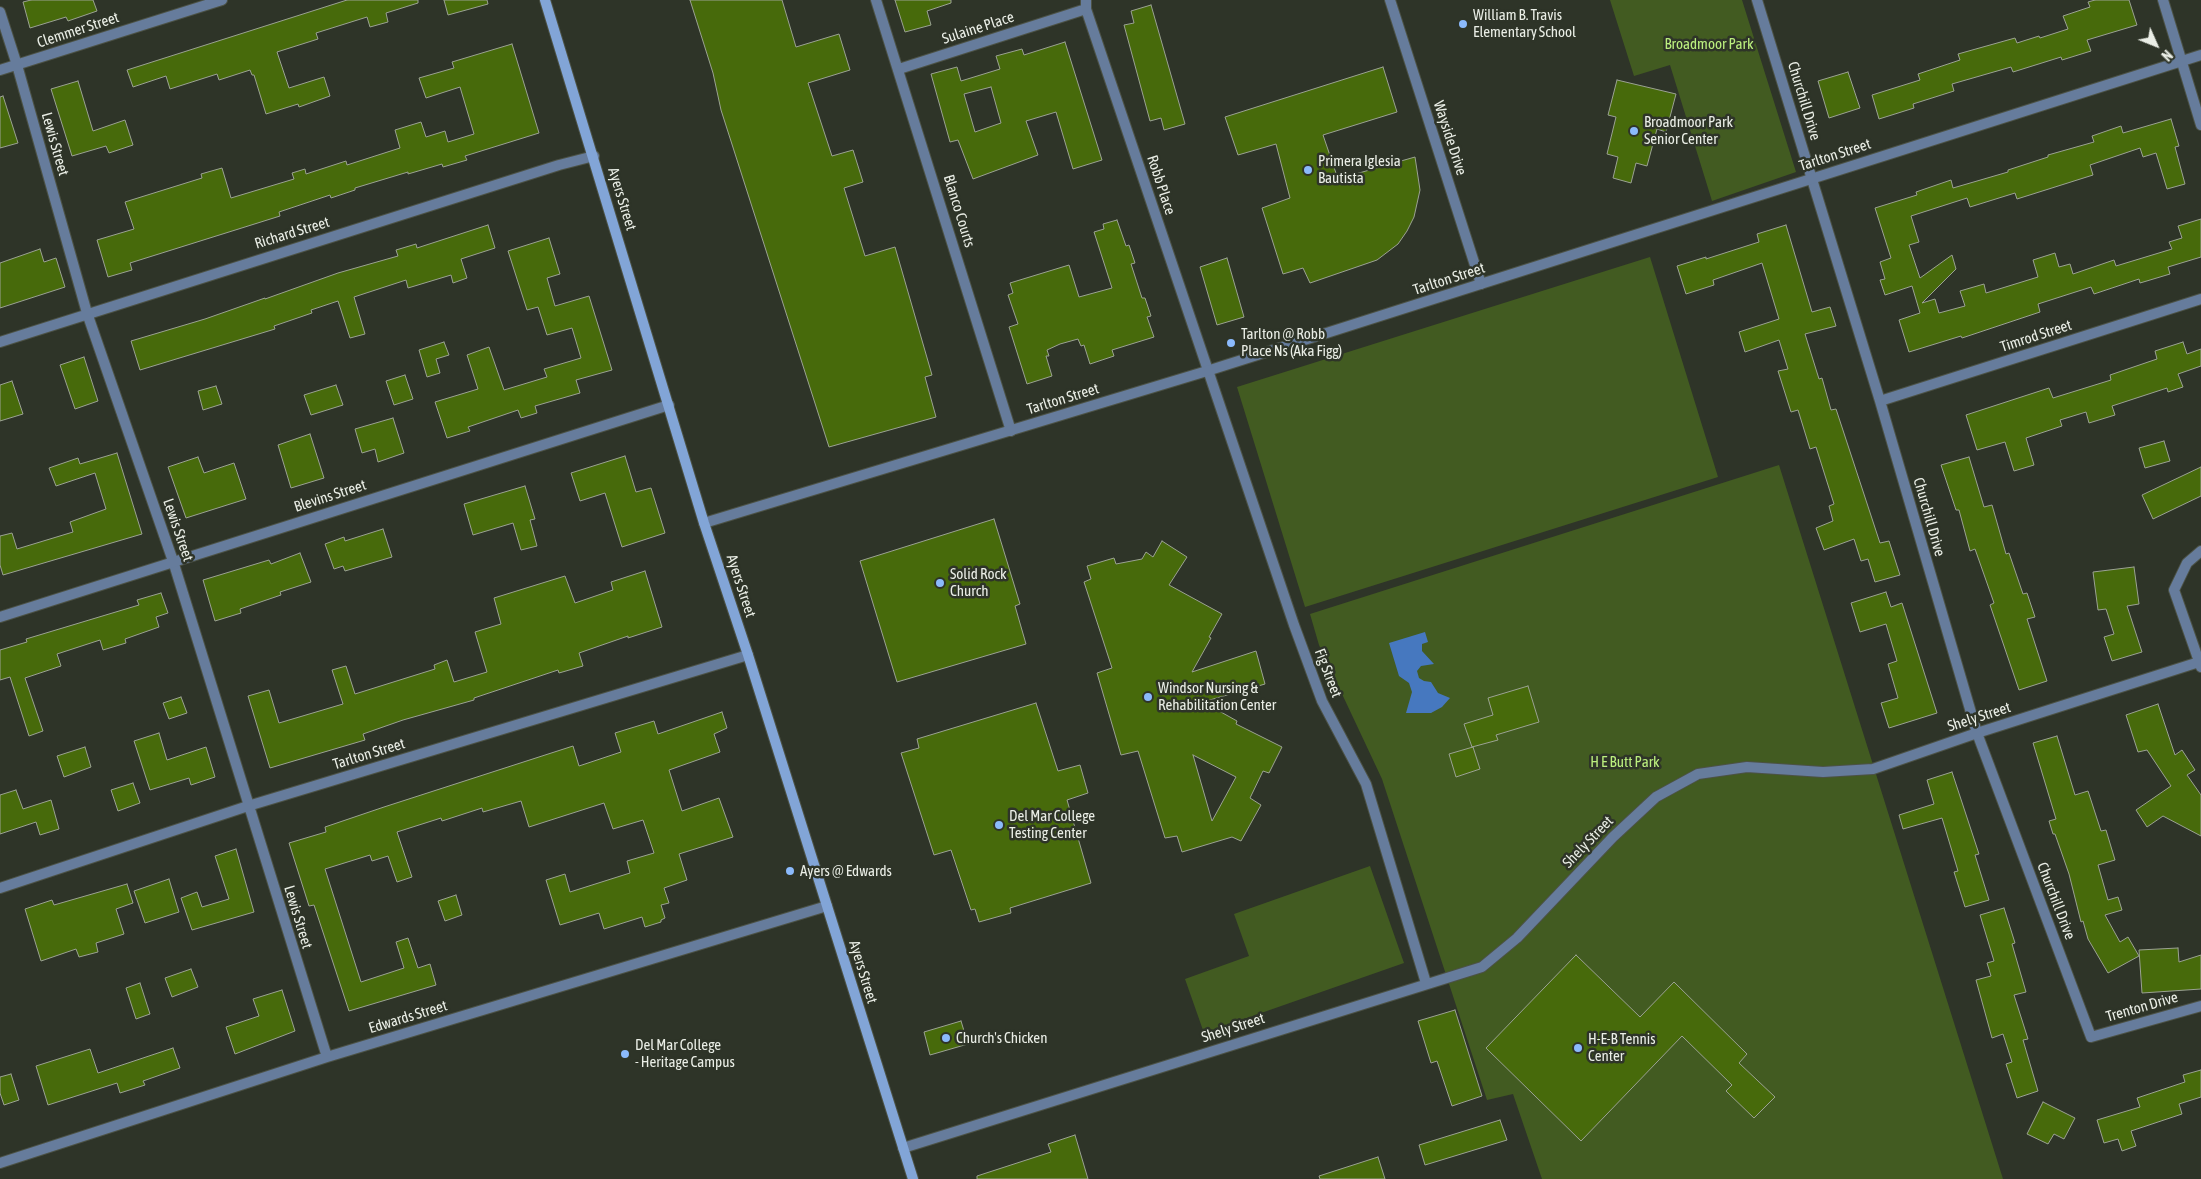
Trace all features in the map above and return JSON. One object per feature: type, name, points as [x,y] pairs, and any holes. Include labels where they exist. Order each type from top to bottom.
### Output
[{"type":"main road","name":"Ayers Street","points":[[545,0],[594,156],[704,523],[748,655],[913,1179]]},
{"type":"street","name":"Clemmer Street","points":[[0,70],[222,0]]},
{"type":"street","name":"Blanco Courts","points":[[876,0],[1011,431]]},
{"type":"street","name":"Wayside Drive","points":[[1390,0],[1482,284]]},
{"type":"street","name":"Churchill Drive","points":[[1756,0],[1813,178],[1977,733],[2091,1037]]},
{"type":"street","points":[[2163,0],[2201,125]]},
{"type":"street","name":"Sulaine Place","points":[[899,69],[1086,4]]},
{"type":"street","name":"Robb Place","points":[[1086,4],[1207,371]]},
{"type":"street","name":"Lewis Street","points":[[0,12],[88,313],[173,561],[327,1057]]},
{"type":"street","name":"Tarlton Street","points":[[704,523],[1207,371],[2201,56]]},
{"type":"street","name":"Richard Street","points":[[0,342],[559,164],[594,156]]},
{"type":"street","name":"Timrod Street","points":[[1880,402],[2201,299]]},
{"type":"street","name":"Fig Street","points":[[1207,371],[1322,701],[1366,784],[1426,983]]},
{"type":"street","name":"Blevins Street","points":[[0,617],[669,405]]},
{"type":"street","name":"Shely Street","points":[[903,1148],[1482,966],[1517,938],[1613,837],[1656,796],[1698,774],[1747,766],[1823,772],[1873,769],[1977,733],[2200,665],[2174,590],[2188,563],[2201,551]]},
{"type":"street","name":"Tarlton Street","points":[[0,888],[248,806],[748,655]]},
{"type":"street","name":"Edwards Street","points":[[0,1163],[327,1057],[827,906]]},
{"type":"street","name":"Trenton Drive","points":[[2091,1037],[2201,1006]]},
{"type":"green space","name":"Broadmoor Park","points":[[1610,0],[1742,0],[1796,172],[1712,201],[1670,65],[1634,76]]},
{"type":"green space","points":[[1650,257],[1718,477],[1305,607],[1237,387]]},
{"type":"green space","name":"H E Butt Park","points":[[1779,465],[2003,1179],[1542,1179],[1513,1094],[1487,1100],[1382,779],[1319,645],[1310,614]]},
{"type":"green space","points":[[1370,866],[1404,963],[1204,1033],[1185,979],[1249,956],[1234,914]]},
{"type":"water","points":[[1425,632],[1428,642],[1422,644],[1422,651],[1434,664],[1421,666],[1417,671],[1419,678],[1431,682],[1438,693],[1450,698],[1442,707],[1431,713],[1406,713],[1412,692],[1409,683],[1399,676],[1389,643]]},
{"type":"building","points":[[31,0],[93,0],[97,11],[68,21],[66,17],[30,28],[23,2]]},
{"type":"building","points":[[347,0],[418,0],[418,3],[386,13],[388,22],[370,27],[367,17],[316,33],[318,39],[277,52],[289,88],[324,77],[330,96],[299,107],[298,104],[266,114],[254,75],[252,75],[250,70],[219,80],[217,74],[170,89],[166,76],[133,87],[127,70]]},
{"type":"building","points":[[444,0],[487,0],[488,4],[448,15]]},
{"type":"building","points":[[690,0],[782,0],[796,47],[839,34],[850,70],[808,83],[832,156],[853,150],[863,182],[844,188],[865,256],[895,247],[932,375],[925,377],[936,417],[829,447],[721,110],[713,73]]},
{"type":"building","points":[[895,0],[951,0],[951,3],[927,11],[931,25],[905,32]]},
{"type":"building","points":[[2095,0],[2129,0],[2137,25],[2087,40],[2091,51],[2062,60],[2061,57],[2013,72],[2011,67],[1952,84],[1954,91],[1913,104],[1914,108],[1879,119],[1872,95],[1920,80],[1918,74],[1960,60],[1958,54],[2015,38],[2017,43],[2068,29],[2063,16],[2090,7],[2088,2]]},
{"type":"building","points":[[1151,5],[1185,124],[1164,130],[1161,118],[1150,121],[1124,25],[1134,23],[1131,11]]},
{"type":"building","points":[[1065,42],[1102,160],[1073,169],[1056,112],[1026,121],[1038,155],[973,179],[958,140],[950,142],[931,74],[957,67],[961,81],[1000,69],[996,56],[1022,49],[1024,55]],"holes":[[[991,87],[1001,123],[975,132],[964,94]]]},
{"type":"building","points":[[512,44],[539,133],[465,156],[467,160],[443,167],[442,164],[408,174],[408,172],[355,188],[355,190],[331,198],[330,195],[279,212],[280,216],[130,263],[132,270],[108,277],[97,240],[134,229],[125,202],[202,178],[201,174],[222,168],[231,198],[294,179],[292,173],[305,169],[306,174],[346,161],[347,165],[400,148],[395,130],[421,122],[426,137],[445,131],[448,142],[474,134],[460,87],[426,98],[419,78],[454,68],[452,62]]},
{"type":"building","name":"Primera Iglesia Bautista","points":[[1383,67],[1397,112],[1323,135],[1338,179],[1415,157],[1420,190],[1414,217],[1398,244],[1377,260],[1310,283],[1303,268],[1283,274],[1262,208],[1290,198],[1276,144],[1238,155],[1225,117]]},
{"type":"building","points":[[1848,72],[1860,108],[1829,118],[1818,81]]},
{"type":"building","name":"Broadmoor Park Senior Center","points":[[1617,80],[1676,94],[1666,132],[1657,129],[1647,166],[1636,163],[1631,183],[1613,178],[1618,157],[1607,154],[1616,117],[1608,115]]},
{"type":"building","points":[[78,81],[93,131],[125,120],[133,145],[109,153],[106,146],[72,156],[51,89]]},
{"type":"building","points":[[3,96],[18,143],[0,148],[0,97]]},
{"type":"building","points":[[2171,119],[2179,146],[2175,147],[2185,184],[2167,189],[2156,153],[2143,157],[2140,148],[2090,165],[2093,175],[2017,199],[2015,193],[1970,207],[1967,198],[1911,216],[1919,242],[1909,245],[1920,278],[1952,255],[1956,269],[1922,303],[1935,299],[1939,313],[1965,306],[1960,291],[1984,284],[1986,293],[2038,277],[2033,260],[2055,253],[2059,267],[2070,264],[2073,274],[2114,260],[2116,266],[2172,249],[2169,242],[2182,238],[2178,226],[2201,219],[2201,257],[2168,267],[2170,274],[2140,283],[2139,279],[2094,294],[2091,287],[2038,304],[2040,312],[1962,338],[1961,336],[1909,352],[1899,320],[1920,313],[1912,286],[1885,295],[1880,280],[1885,279],[1880,262],[1891,258],[1875,208],[1917,195],[1916,192],[1951,180],[1953,188],[2008,172],[2008,170],[2048,157],[2048,155],[2094,142],[2092,136],[2121,126],[2123,133]]},
{"type":"building","points":[[1117,220],[1126,246],[1129,245],[1135,263],[1131,264],[1142,298],[1145,298],[1151,316],[1147,317],[1154,337],[1112,350],[1114,356],[1090,364],[1084,345],[1081,346],[1078,339],[1060,344],[1047,350],[1049,356],[1046,356],[1052,376],[1027,384],[1009,327],[1018,324],[1008,295],[1013,293],[1010,283],[1069,265],[1079,297],[1112,288],[1094,232],[1104,229],[1103,224]]},
{"type":"building","points":[[488,225],[495,248],[461,259],[467,278],[453,283],[451,275],[408,288],[406,280],[354,297],[365,334],[350,338],[338,301],[311,310],[312,313],[274,326],[275,329],[140,370],[131,341],[205,319],[338,273],[398,256],[396,250],[416,244],[417,248]]},
{"type":"building","points":[[1786,225],[1812,312],[1830,307],[1836,326],[1805,334],[1819,379],[1822,378],[1831,410],[1836,409],[1880,543],[1889,541],[1900,575],[1875,582],[1868,559],[1861,561],[1854,539],[1824,550],[1816,528],[1833,521],[1829,506],[1834,504],[1816,447],[1810,449],[1798,410],[1791,412],[1778,371],[1788,369],[1779,340],[1745,352],[1739,332],[1779,319],[1762,263],[1713,280],[1714,285],[1686,294],[1677,266],[1759,242],[1757,234]]},
{"type":"building","points":[[549,238],[560,274],[547,278],[555,306],[589,296],[612,370],[576,380],[580,393],[535,406],[537,413],[521,418],[518,410],[468,427],[470,431],[447,438],[435,402],[478,389],[467,355],[489,347],[504,390],[547,377],[544,369],[581,358],[572,328],[547,335],[538,307],[527,310],[508,251]]},
{"type":"building","points":[[40,249],[44,262],[56,258],[65,287],[0,308],[0,263]]},
{"type":"building","points":[[1227,258],[1244,317],[1217,325],[1200,267]]},
{"type":"building","points":[[444,342],[449,355],[436,359],[440,373],[427,377],[419,350]]},
{"type":"building","points":[[2183,342],[2187,354],[2201,349],[2201,366],[2178,374],[2183,387],[2168,392],[2167,388],[2112,406],[2115,415],[2089,423],[2086,412],[2060,420],[2062,426],[2026,438],[2034,465],[2014,471],[2005,442],[1977,450],[1966,415],[2049,388],[2053,398],[2111,380],[2110,375],[2157,359],[2155,351]]},
{"type":"building","points":[[84,357],[98,401],[75,409],[60,365]]},
{"type":"building","points":[[405,375],[413,399],[394,405],[386,381]]},
{"type":"building","points":[[12,381],[23,414],[0,421],[0,385]]},
{"type":"building","points":[[336,385],[343,405],[311,415],[304,395]]},
{"type":"building","points":[[216,386],[222,404],[203,410],[198,391]]},
{"type":"building","points":[[393,418],[404,453],[378,462],[375,449],[362,453],[355,429]]},
{"type":"building","points":[[310,434],[324,478],[291,488],[278,445]]},
{"type":"building","points":[[2164,441],[2170,461],[2145,468],[2139,448]]},
{"type":"building","points":[[117,453],[142,534],[3,575],[0,565],[0,536],[12,533],[17,549],[73,532],[70,522],[106,509],[95,473],[56,486],[49,468],[78,458],[80,464]]},
{"type":"building","points":[[625,456],[636,492],[651,488],[665,533],[622,547],[605,493],[580,501],[571,473]]},
{"type":"building","points":[[198,457],[204,473],[234,463],[246,499],[186,518],[168,467]]},
{"type":"building","points":[[1969,457],[1984,507],[1992,505],[2006,554],[2009,553],[2023,594],[2027,593],[2035,617],[2027,619],[2047,681],[2019,690],[1990,605],[1994,603],[1975,549],[1970,551],[1959,510],[1956,510],[1941,465]]},
{"type":"building","points":[[2201,467],[2201,496],[2153,519],[2142,495]]},
{"type":"building","points":[[525,486],[535,519],[530,520],[537,546],[521,550],[513,523],[473,535],[464,504]]},
{"type":"building","name":"Solid Rock Church","points":[[994,519],[1020,604],[1015,606],[1026,644],[897,682],[860,561]]},
{"type":"building","points":[[383,529],[392,557],[345,571],[343,566],[334,569],[325,544],[344,537],[345,541]]},
{"type":"building","name":"Windsor Nursing & Rehabilitation Center","points":[[1162,541],[1187,557],[1169,585],[1222,614],[1192,672],[1256,651],[1265,684],[1203,702],[1237,721],[1236,724],[1282,747],[1269,773],[1263,771],[1250,798],[1261,805],[1241,841],[1232,837],[1182,852],[1177,836],[1165,838],[1138,751],[1121,755],[1097,673],[1112,668],[1084,582],[1091,579],[1087,566],[1114,558],[1116,564],[1142,559],[1146,552],[1153,557]],"holes":[[[1193,755],[1236,777],[1212,821]]]},
{"type":"building","points":[[300,553],[311,582],[280,592],[281,595],[240,609],[241,613],[215,621],[203,580],[269,560],[271,564]]},
{"type":"building","points":[[2134,567],[2139,604],[2127,606],[2142,652],[2112,661],[2104,637],[2114,634],[2106,609],[2098,610],[2093,572]]},
{"type":"building","points":[[645,571],[662,627],[628,638],[628,636],[579,653],[583,666],[559,673],[558,670],[474,698],[474,700],[403,720],[363,734],[365,740],[270,768],[248,696],[269,690],[279,723],[343,704],[332,670],[346,666],[355,694],[435,669],[434,665],[447,660],[454,682],[487,672],[475,632],[501,624],[494,598],[565,576],[575,603],[613,590],[611,582]]},
{"type":"building","points":[[1886,592],[1891,607],[1902,603],[1937,713],[1889,728],[1881,703],[1898,698],[1888,664],[1897,661],[1886,624],[1860,632],[1851,603]]},
{"type":"building","points":[[161,593],[168,613],[156,617],[159,627],[125,639],[126,643],[103,650],[100,640],[57,654],[61,666],[25,678],[43,731],[29,736],[10,677],[0,680],[0,650],[27,642],[26,639],[139,605],[137,600]]},
{"type":"building","points":[[1528,686],[1539,722],[1496,735],[1498,740],[1472,747],[1464,724],[1493,715],[1488,698]]},
{"type":"building","points":[[181,697],[187,713],[169,719],[163,703]]},
{"type":"building","name":"Del Mar College Testing Center","points":[[1036,703],[1058,771],[1080,765],[1088,793],[1067,800],[1091,883],[1010,908],[1011,913],[979,922],[975,909],[971,910],[951,850],[934,855],[901,753],[919,748],[917,739]]},
{"type":"building","points":[[2158,704],[2175,755],[2182,750],[2195,770],[2187,775],[2201,795],[2201,836],[2163,816],[2147,827],[2136,810],[2171,786],[2147,750],[2138,752],[2126,715]]},
{"type":"building","points":[[722,712],[727,728],[714,734],[720,752],[669,770],[682,811],[719,798],[733,837],[679,854],[687,880],[664,888],[669,903],[661,905],[665,918],[661,922],[645,927],[642,917],[604,929],[599,913],[560,925],[546,880],[565,874],[570,892],[630,873],[627,861],[654,853],[643,820],[613,829],[604,803],[529,827],[521,801],[483,812],[482,808],[442,821],[441,818],[397,832],[412,877],[397,882],[388,856],[372,861],[370,855],[325,869],[361,982],[404,968],[396,942],[408,938],[418,968],[430,964],[436,985],[349,1011],[314,905],[309,906],[289,843],[326,832],[325,827],[573,746],[579,766],[621,752],[615,733],[654,721],[658,734]]},
{"type":"building","points":[[159,733],[167,760],[206,747],[215,777],[191,785],[189,778],[150,790],[134,741]]},
{"type":"building","points":[[2057,736],[2075,795],[2088,791],[2101,831],[2106,830],[2115,860],[2098,865],[2108,900],[2118,897],[2122,910],[2105,915],[2120,942],[2128,937],[2139,956],[2108,973],[2088,939],[2083,921],[2081,922],[2069,874],[2049,821],[2056,819],[2033,743]]},
{"type":"building","points":[[85,747],[91,767],[64,777],[57,756]]},
{"type":"building","points":[[1473,747],[1480,769],[1456,777],[1449,754]]},
{"type":"building","points":[[1952,772],[1979,854],[1975,855],[1989,900],[1965,907],[1954,872],[1958,871],[1942,818],[1903,829],[1899,815],[1934,804],[1927,780]]},
{"type":"building","points":[[133,783],[140,803],[118,811],[111,790]]},
{"type":"building","points":[[16,790],[23,809],[51,800],[59,829],[40,835],[36,822],[0,834],[0,795]]},
{"type":"building","points":[[236,849],[254,912],[192,930],[181,898],[197,892],[202,907],[229,899],[215,856]]},
{"type":"building","points":[[169,879],[179,912],[145,923],[134,891]]},
{"type":"building","points":[[127,884],[133,903],[116,909],[124,934],[96,943],[98,952],[79,957],[76,949],[41,961],[25,909],[52,900],[54,905]]},
{"type":"building","points":[[456,895],[462,915],[445,921],[438,901]]},
{"type":"building","points":[[2004,908],[2015,943],[2012,944],[2026,992],[2014,995],[2028,1039],[2023,1040],[2038,1091],[2017,1098],[2006,1064],[2012,1062],[2003,1034],[1992,1038],[1976,980],[1991,976],[1987,963],[1994,961],[1980,915]]},
{"type":"building","points":[[2178,948],[2179,962],[2201,955],[2201,989],[2142,993],[2139,950]]},
{"type":"building","name":"H-E-B Tennis Center","points":[[1576,955],[1640,1017],[1674,982],[1747,1054],[1739,1063],[1775,1097],[1754,1118],[1726,1091],[1732,1085],[1682,1036],[1581,1141],[1486,1048]]},
{"type":"building","points":[[191,969],[198,987],[172,997],[165,978]]},
{"type":"building","points":[[140,983],[150,1014],[136,1019],[126,988]]},
{"type":"building","points":[[282,990],[295,1031],[235,1054],[226,1027],[259,1016],[253,999]]},
{"type":"building","points":[[1455,1010],[1482,1096],[1452,1106],[1437,1061],[1431,1063],[1418,1021]]},
{"type":"building","name":"Church's Chicken","points":[[961,1021],[968,1044],[930,1055],[924,1032]]},
{"type":"building","points":[[173,1048],[180,1068],[143,1081],[145,1085],[120,1093],[117,1083],[48,1105],[36,1066],[90,1049],[98,1073]]},
{"type":"building","points":[[2201,1070],[2201,1097],[2179,1104],[2182,1114],[2131,1131],[2136,1146],[2122,1151],[2118,1139],[2104,1143],[2097,1120],[2140,1107],[2137,1098],[2185,1082],[2183,1075]]},
{"type":"building","points":[[11,1074],[19,1100],[4,1105],[0,1093],[0,1077]]},
{"type":"building","points":[[2043,1102],[2075,1118],[2064,1139],[2054,1134],[2048,1144],[2027,1134]]},
{"type":"building","points":[[1500,1120],[1507,1140],[1425,1165],[1419,1145]]},
{"type":"building","points":[[1075,1135],[1088,1179],[977,1179],[977,1176],[1051,1152],[1048,1144]]},
{"type":"building","points":[[1378,1157],[1385,1179],[1320,1179],[1319,1176]]},
{"type":"place","name":"William B. Travis Elementary School","points":[[1463,24]]},
{"type":"place","name":"Broadmoor Park Senior Center","points":[[1634,131]]},
{"type":"place","name":"Primera Iglesia Bautista","points":[[1308,170]]},
{"type":"place","name":"Tarlton @ Robb Place Ns (Aka Figg)","points":[[1231,343]]},
{"type":"place","name":"Solid Rock Church","points":[[940,583]]},
{"type":"place","name":"Windsor Nursing & Rehabilitation Center","points":[[1148,697]]},
{"type":"place","name":"Del Mar College Testing Center","points":[[999,825]]},
{"type":"place","name":"Ayers @ Edwards","points":[[790,871]]},
{"type":"place","name":"Church's Chicken","points":[[946,1038]]},
{"type":"place","name":"H-E-B Tennis Center","points":[[1578,1048]]},
{"type":"place","name":"Del Mar College - Heritage Campus","points":[[625,1054]]}]
